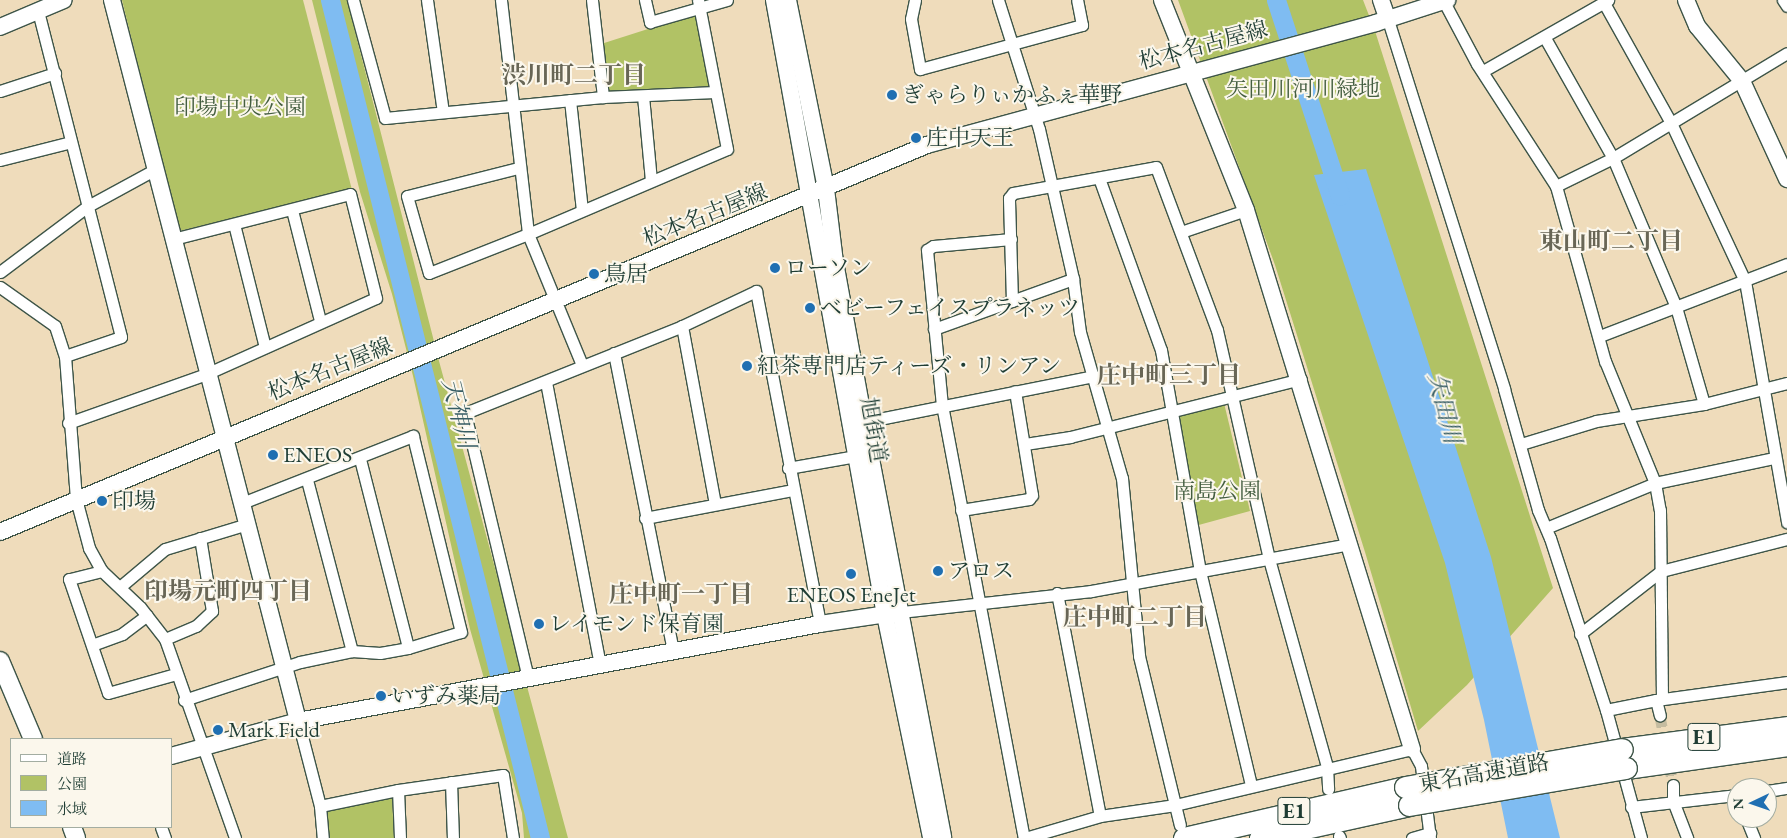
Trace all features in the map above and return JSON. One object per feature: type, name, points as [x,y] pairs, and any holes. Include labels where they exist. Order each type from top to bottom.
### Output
[{"type":"highway","name":"東名高速道路","points":[[1182,831],[1407,796],[1624,759],[1787,727]]},
{"type":"highway","name":"東名高速道路","points":[[1624,759],[1787,745]]},
{"type":"highway","name":"東名高速道路","points":[[1260,838],[1407,796]]},
{"type":"main road","points":[[0,661],[34,738]]},
{"type":"street","points":[[0,27],[64,0]]},
{"type":"street","points":[[112,0],[206,374],[248,524],[320,806],[322,838]]},
{"type":"street","points":[[353,0],[385,118],[603,97],[715,92]]},
{"type":"street","points":[[427,0],[443,112]]},
{"type":"street","points":[[501,0],[514,105],[518,168],[528,234],[582,365]]},
{"type":"street","points":[[592,0],[603,97]]},
{"type":"street","points":[[645,0],[650,22],[699,4],[728,0]]},
{"type":"street","name":"旭街道","points":[[774,0],[885,615],[930,838]]},
{"type":"street","name":"旭街道","points":[[788,0],[826,188],[835,262],[943,838]]},
{"type":"street","points":[[915,0],[911,19],[920,69],[1082,25],[1077,0]]},
{"type":"street","points":[[998,0],[1039,129],[1050,185],[1073,279],[1080,332],[1122,478],[1139,656],[1182,831]]},
{"type":"street","points":[[1162,0],[1246,210],[1301,379],[1412,749],[1421,766],[1430,835],[1412,838]]},
{"type":"street","points":[[1381,0],[1382,22],[1521,444],[1546,528],[1606,710],[1641,838]]},
{"type":"street","points":[[1686,0],[1697,26],[1742,81],[1787,179]]},
{"type":"street","points":[[1783,0],[1787,6]]},
{"type":"street","points":[[1444,1],[1483,71],[1556,186],[1582,284],[1600,336],[1605,361],[1629,414],[1655,483],[1660,510],[1660,716]]},
{"type":"street","name":"松本名古屋線","points":[[0,532],[406,362],[809,197],[928,145],[1190,72],[1382,22],[1444,1]]},
{"type":"street","points":[[1483,71],[1545,38],[1606,1],[1671,123],[1745,281],[1774,458],[1787,522]]},
{"type":"street","points":[[518,168],[407,196],[429,273],[528,234],[727,149],[699,4]]},
{"type":"street","points":[[38,11],[121,337],[65,356]]},
{"type":"street","points":[[1545,38],[1613,158],[1676,307],[1704,404]]},
{"type":"street","points":[[1556,186],[1613,158],[1787,53]]},
{"type":"street","points":[[0,91],[55,73]]},
{"type":"street","points":[[643,96],[651,181]]},
{"type":"street","points":[[570,100],[582,210]]},
{"type":"street","points":[[0,160],[71,142]]},
{"type":"street","points":[[1012,301],[1009,198],[1013,193],[1156,167],[1217,330],[1269,559],[1326,767],[1328,789]]},
{"type":"street","points":[[0,272],[88,206],[156,169]]},
{"type":"street","points":[[1099,178],[1161,350],[1200,571],[1251,785]]},
{"type":"street","points":[[68,423],[206,374],[320,321],[376,298],[350,194],[173,239]]},
{"type":"street","points":[[292,210],[320,321]]},
{"type":"street","points":[[1181,232],[1246,210]]},
{"type":"street","points":[[234,224],[265,347]]},
{"type":"street","points":[[1011,239],[933,246],[927,250],[942,405],[960,510],[1024,838],[1100,816],[1175,805],[1326,767],[1412,749]]},
{"type":"street","points":[[1600,336],[1787,264]]},
{"type":"street","points":[[934,330],[1073,279]]},
{"type":"street","points":[[0,287],[55,326],[65,356],[68,423],[77,478],[76,499],[89,548],[102,571],[121,586],[147,615],[164,639],[184,700],[235,838]]},
{"type":"street","points":[[523,679],[465,413],[682,326],[756,291],[788,468],[820,624]]},
{"type":"street","points":[[682,326],[715,504]]},
{"type":"street","points":[[614,353],[645,518],[673,651]]},
{"type":"street","points":[[864,422],[1094,376]]},
{"type":"street","points":[[1025,444],[1070,437],[1108,426],[1232,398],[1301,379]]},
{"type":"street","points":[[546,382],[600,664]]},
{"type":"street","points":[[1521,444],[1629,414],[1704,404],[1787,383]]},
{"type":"street","points":[[960,510],[1029,499],[1033,490],[1015,391]]},
{"type":"street","points":[[184,700],[285,668],[352,651],[380,652],[408,648],[461,632],[413,436],[307,480],[242,503]]},
{"type":"street","points":[[788,468],[856,456]]},
{"type":"street","points":[[1546,528],[1655,483],[1774,458]]},
{"type":"street","points":[[360,459],[408,648]]},
{"type":"street","points":[[307,480],[352,651]]},
{"type":"street","points":[[645,518],[793,490]]},
{"type":"street","points":[[121,586],[164,549],[248,524]]},
{"type":"street","points":[[164,639],[196,626],[212,611],[200,538]]},
{"type":"street","points":[[1580,634],[1661,571],[1787,539]]},
{"type":"street","points":[[172,756],[298,721],[820,624],[978,602],[1131,584],[1350,544]]},
{"type":"street","points":[[102,571],[69,578],[108,693],[176,674]]},
{"type":"street","points":[[1057,593],[1100,816]]},
{"type":"street","points":[[92,645],[122,634],[147,615]]},
{"type":"street","points":[[1606,710],[1659,699],[1787,682]]},
{"type":"street","points":[[320,806],[398,790],[503,774],[513,838]]},
{"type":"street","points":[[451,782],[453,838]]},
{"type":"street","points":[[1673,785],[1673,801],[1687,838]]},
{"type":"street","points":[[398,790],[400,838]]},
{"type":"street","points":[[1631,807],[1727,796]]},
{"type":"green space","name":"印場中央公園","points":[[122,0],[303,0],[352,190],[179,231]]},
{"type":"green space","points":[[312,0],[347,0],[439,361],[568,838],[524,838],[522,813],[470,629],[413,376],[392,294],[360,192]]},
{"type":"green space","name":"矢田川河川緑地","points":[[1178,0],[1363,0],[1375,31],[1553,588],[1467,685],[1418,731],[1365,552],[1275,265]]},
{"type":"green space","points":[[698,13],[709,86],[606,92],[601,44]]},
{"type":"green space","name":"南島公園","points":[[1224,403],[1250,511],[1195,526],[1179,416]]},
{"type":"green space","points":[[392,797],[394,838],[328,838],[325,809]]},
{"type":"water","points":[[1366,169],[1491,557],[1560,838],[1508,838],[1484,720],[1445,563],[1314,175]]},
{"type":"waterway","name":"天神川","points":[[330,0],[540,838]]},
{"type":"waterway","name":"矢田川","points":[[1276,0],[1340,196]]},
{"type":"tunnel","points":[[1660,716],[1673,785]]},
{"type":"place","name":"ぎゃらりぃかふぇ華野","points":[[892,95]]},
{"type":"place","name":"庄中天王","points":[[916,138]]},
{"type":"place","name":"ローソン","points":[[775,268]]},
{"type":"place","name":"鳥居","points":[[594,274]]},
{"type":"place","name":"ベビーフェイスプラネッツ","points":[[810,308]]},
{"type":"place","name":"紅茶専門店ティーズ・リンアン","points":[[747,366]]},
{"type":"place","name":"ENEOS","points":[[273,455]]},
{"type":"place","name":"印場","points":[[102,501]]},
{"type":"place","name":"アロス","points":[[938,571]]},
{"type":"place","name":"ENEOS EneJet","points":[[851,574]]},
{"type":"place","name":"レイモンド保育園","points":[[539,624]]},
{"type":"place","name":"いずみ薬局","points":[[381,696]]},
{"type":"place","name":"Mark Field","points":[[218,730]]},
{"type":"district","name":"渋川町二丁目","points":[[574,75]]},
{"type":"district","name":"東山町二丁目","points":[[1611,241]]},
{"type":"district","name":"庄中町三丁目","points":[[1169,375]]},
{"type":"district","name":"印場元町四丁目","points":[[228,591]]},
{"type":"district","name":"庄中町一丁目","points":[[681,594]]},
{"type":"district","name":"庄中町二丁目","points":[[1135,617]]}]
